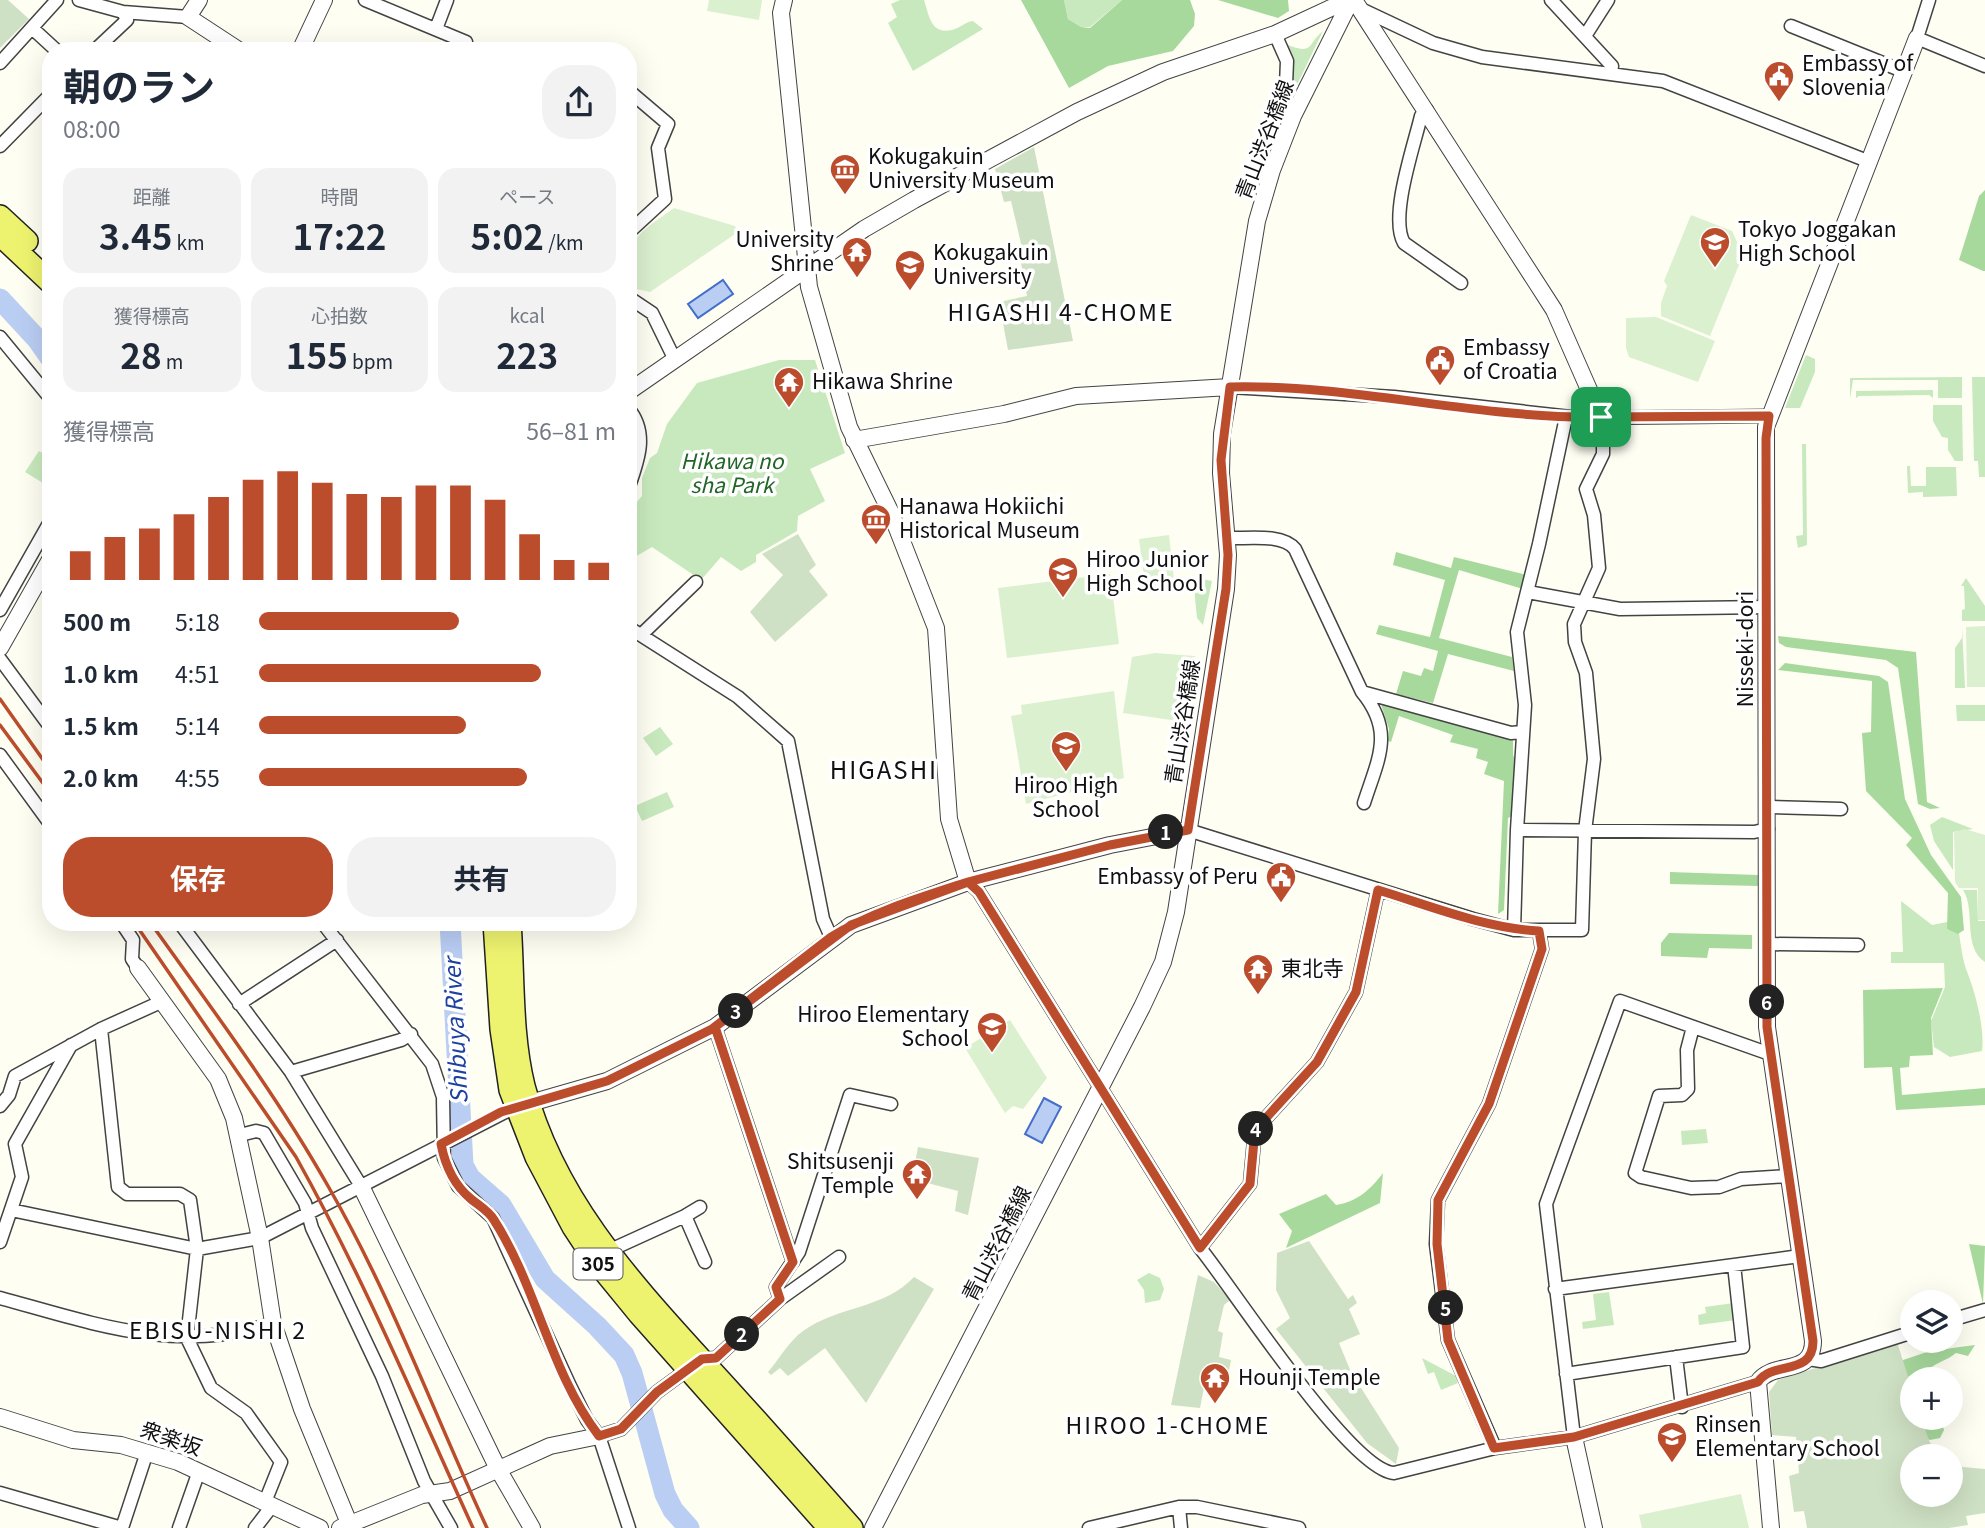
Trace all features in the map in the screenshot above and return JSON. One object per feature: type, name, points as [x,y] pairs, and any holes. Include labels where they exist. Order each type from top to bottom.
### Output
[{"type":"main road","points":[[0,216],[42,255]]},
{"type":"main road","points":[[0,235],[42,275]]},
{"type":"main road","name":"305","points":[[495,931],[503,1050],[554,1193],[594,1259],[852,1528]]},
{"type":"main road","name":"305","points":[[511,931],[522,1105],[606,1252],[829,1528]]},
{"type":"street","points":[[0,63],[57,0]]},
{"type":"street","points":[[79,0],[123,12],[188,17],[226,42]]},
{"type":"street","points":[[188,17],[199,0]]},
{"type":"street","points":[[304,42],[324,0]]},
{"type":"street","points":[[365,0],[466,42]]},
{"type":"street","points":[[436,29],[447,0]]},
{"type":"street","points":[[784,0],[781,13],[809,287],[854,440],[891,513],[936,628],[949,819],[968,882],[979,892],[1200,1248],[1233,1289],[1301,1388],[1359,1453],[1385,1472],[1394,1473],[1494,1448],[1574,1437],[1682,1407],[1758,1382],[1764,1375],[1800,1365],[1808,1359],[1821,1361],[1900,1336]]},
{"type":"street","points":[[1551,0],[1612,66],[1611,72]]},
{"type":"street","points":[[1585,36],[1608,0]]},
{"type":"street","points":[[1929,0],[1917,38],[1985,66]]},
{"type":"street","points":[[11,1210],[197,1249],[260,1238],[464,1131],[522,1105],[607,1081],[715,1027],[831,937],[851,925],[968,882],[1121,842],[1188,830],[1514,930],[1583,930],[1585,831],[1594,759],[1586,673],[1575,642],[1574,624],[1599,568],[1594,515],[1586,489],[1602,454],[1602,422],[1554,310],[1427,110],[1354,3]]},
{"type":"street","points":[[637,386],[894,210],[1077,112],[1163,72],[1275,34],[1354,3],[1433,43],[1482,57],[1663,81],[1870,162]]},
{"type":"street","name":"青山渋谷橋線","points":[[873,1528],[1101,1089],[1163,962],[1176,912],[1226,589],[1227,538],[1221,460],[1257,221],[1272,170],[1293,116],[1354,3]]},
{"type":"street","points":[[104,42],[127,20],[123,12]]},
{"type":"street","points":[[1791,26],[1905,72]]},
{"type":"street","points":[[32,28],[47,42]]},
{"type":"street","points":[[1275,34],[1287,61],[1285,108],[1293,116]]},
{"type":"street","name":"Nisseki-dori","points":[[1808,1359],[1813,1341],[1767,1027],[1766,438],[1769,416],[1917,38]]},
{"type":"street","points":[[637,98],[668,124],[658,148],[665,199],[637,225]]},
{"type":"street","points":[[0,146],[42,103]]},
{"type":"street","points":[[1427,110],[1421,116],[1399,216],[1399,234],[1404,243],[1461,283]]},
{"type":"street","points":[[637,306],[652,313],[675,360]]},
{"type":"street","points":[[0,337],[42,387]]},
{"type":"street","points":[[854,440],[1004,414],[1076,396],[1230,387],[1394,397],[1602,422],[1769,416]]},
{"type":"street","points":[[1514,930],[1525,705],[1517,632],[1566,417]]},
{"type":"street","points":[[637,421],[640,425],[637,466]]},
{"type":"street","points":[[0,610],[42,536]]},
{"type":"street","points":[[1227,538],[1278,540],[1290,542],[1295,549],[1362,692],[1376,709],[1383,729],[1381,750],[1364,803]]},
{"type":"street","points":[[42,575],[1,650],[42,712]]},
{"type":"street","points":[[641,635],[696,582]]},
{"type":"street","points":[[1528,592],[1620,609],[1767,607]]},
{"type":"street","points":[[637,633],[738,697],[788,741],[823,919],[831,937]]},
{"type":"street","points":[[1362,692],[1511,733],[1522,733]]},
{"type":"street","points":[[0,755],[42,813]]},
{"type":"street","points":[[1768,807],[1840,809]]},
{"type":"street","points":[[1517,830],[1754,832],[1768,829]]},
{"type":"street","points":[[1200,1248],[1250,1184],[1255,1130],[1317,1062],[1356,992],[1378,890]]},
{"type":"street","points":[[127,931],[133,940],[132,960],[218,1079],[240,1135],[273,1323],[346,1526],[422,1495],[450,1491],[550,1446],[621,1429],[695,1364],[716,1358],[780,1299],[839,1257]]},
{"type":"street","points":[[186,931],[291,1072],[361,1186],[498,1469],[532,1528]]},
{"type":"street","points":[[330,931],[432,1064],[443,1097],[443,1158],[458,1186],[494,1218],[581,1409],[599,1436],[629,1528]]},
{"type":"street","points":[[1494,1448],[1448,1340],[1437,1244],[1438,1200],[1489,1104],[1542,949],[1539,931]]},
{"type":"street","points":[[239,1004],[337,940]]},
{"type":"street","points":[[1768,944],[1858,945]]},
{"type":"street","points":[[1594,1528],[1574,1437],[1546,1204],[1620,1001],[1770,1054]]},
{"type":"street","points":[[0,1106],[9,1095],[15,1076],[101,1029],[163,1002]]},
{"type":"street","points":[[715,1027],[793,1262]]},
{"type":"street","points":[[1693,1027],[1687,1050],[1688,1089],[1682,1095],[1659,1096],[1634,1173],[1691,1188],[1719,1187],[1741,1179],[1788,1176]]},
{"type":"street","points":[[101,1029],[118,1187],[127,1194],[187,1196],[197,1249],[187,1338],[212,1388],[246,1413],[281,1462],[269,1504],[255,1528]]},
{"type":"street","points":[[291,1072],[401,1040],[411,1034]]},
{"type":"street","points":[[0,1242],[22,1177],[15,1144],[71,1045]]},
{"type":"street","points":[[780,1299],[776,1287],[799,1252],[826,1176],[850,1095],[891,1104]]},
{"type":"street","points":[[240,1135],[256,1131],[264,1133],[308,1214],[382,1376],[431,1495],[451,1528]]},
{"type":"street","points":[[606,1252],[700,1207]]},
{"type":"street","points":[[685,1216],[705,1262]]},
{"type":"street","points":[[1555,1289],[1800,1256]]},
{"type":"street","points":[[1566,1374],[1743,1347],[1734,1265]]},
{"type":"street","points":[[0,1298],[118,1330],[187,1338],[273,1323]]},
{"type":"street","points":[[1963,1316],[1985,1310]]},
{"type":"street","points":[[1676,1357],[1682,1407]]},
{"type":"street","points":[[1758,1382],[1771,1528]]},
{"type":"street","name":"衆楽坂","points":[[0,1417],[73,1440],[121,1445],[147,1452],[199,1471],[320,1528]]},
{"type":"street","points":[[0,1493],[122,1528],[147,1452]]},
{"type":"street","points":[[178,1528],[199,1471]]},
{"type":"street","points":[[1179,1507],[1181,1528]]},
{"type":"street","points":[[1090,1528],[1179,1507],[1197,1507],[1299,1528]]},
{"type":"green space","points":[[0,0],[8,0],[29,19],[0,48]]},
{"type":"green space","points":[[709,0],[762,0],[759,20],[707,11]]},
{"type":"green space","points":[[900,0],[924,0],[929,17],[939,29],[952,30],[973,21],[983,29],[913,71],[888,23],[897,17],[891,4]]},
{"type":"green space","points":[[1021,0],[1064,0],[1068,19],[1081,27],[1090,28],[1122,0],[1190,0],[1195,14],[1194,26],[1173,51],[1108,66],[1069,88]]},
{"type":"green space","points":[[1064,0],[1122,0],[1090,27],[1081,27],[1068,19]]},
{"type":"green space","points":[[1218,0],[1288,0],[1289,11],[1278,18]]},
{"type":"green space","points":[[1323,31],[1293,93],[1288,91],[1288,45],[1302,49],[1309,47]]},
{"type":"green space","points":[[1034,147],[1073,341],[1008,350],[999,302],[1027,296],[1020,257],[1024,256],[1011,201],[1004,202],[995,169]]},
{"type":"green space","points":[[1985,190],[1983,271],[1959,260],[1979,196]]},
{"type":"green space","points":[[674,208],[735,226],[738,232],[650,292],[637,289],[637,238]]},
{"type":"green space","points":[[1691,215],[1732,231],[1743,255],[1710,336],[1661,316],[1661,303],[1667,286],[1664,281]]},
{"type":"green space","points":[[1656,317],[1715,341],[1698,382],[1629,357],[1626,348],[1626,318]]},
{"type":"green space","points":[[1806,355],[1815,359],[1815,372],[1800,408],[1785,408]]},
{"type":"green space","name":"Hikawa no sha Park","points":[[779,360],[815,360],[845,453],[810,469],[825,501],[798,516],[797,531],[756,555],[756,562],[741,571],[721,557],[701,580],[652,547],[637,556],[637,502],[642,496],[642,478],[650,458],[657,453],[667,424],[697,383]]},
{"type":"green space","points":[[1962,377],[1962,398],[1938,398],[1938,380],[1853,380],[1850,399],[1850,378]]},
{"type":"green space","points":[[1972,377],[1985,377],[1985,477],[1979,477],[1978,461],[1974,461]]},
{"type":"green space","points":[[1933,390],[1933,398],[1929,395],[1856,398],[1856,391]]},
{"type":"green space","points":[[1933,405],[1962,405],[1963,461],[1955,461],[1948,450],[1948,438],[1942,437],[1933,421]]},
{"type":"green space","points":[[1802,444],[1806,444],[1807,545],[1798,548],[1796,536],[1803,535]]},
{"type":"green space","points":[[39,451],[42,452],[42,482],[25,472]]},
{"type":"green space","points":[[1907,466],[1910,466],[1911,486],[1926,486],[1926,467],[1956,467],[1957,496],[1923,497],[1923,492],[1908,493]]},
{"type":"green space","points":[[798,534],[816,565],[809,571],[828,595],[775,642],[750,612],[783,575],[762,554]]},
{"type":"green space","points":[[1169,535],[1175,589],[1146,593],[1139,539]]},
{"type":"green space","points":[[1396,552],[1451,568],[1454,557],[1527,575],[1523,589],[1459,570],[1439,638],[1512,657],[1514,671],[1448,654],[1433,703],[1396,694],[1403,671],[1421,676],[1424,668],[1433,671],[1438,651],[1376,634],[1379,625],[1430,637],[1445,580],[1393,565]]},
{"type":"green space","points":[[1110,574],[1119,644],[1007,658],[998,588]]},
{"type":"green space","points":[[1193,577],[1212,581],[1203,625],[1197,618]]},
{"type":"green space","points":[[1966,578],[1985,606],[1985,621],[1962,621],[1962,610],[1965,609],[1964,586],[1961,586]]},
{"type":"green space","points":[[1985,626],[1985,687],[1967,687],[1966,627]]},
{"type":"green space","points":[[1962,627],[1965,688],[1955,688],[1955,648],[1962,638]]},
{"type":"green space","points":[[1778,636],[1916,652],[1927,802],[1940,808],[1930,809],[1918,804],[1898,668],[1886,660],[1786,647],[1779,643]]},
{"type":"green space","points":[[1155,653],[1195,656],[1185,722],[1123,713],[1132,657]]},
{"type":"green space","points":[[1785,663],[1879,676],[1888,682],[1905,799],[1931,855],[1961,897],[1964,930],[1958,934],[1947,929],[1948,893],[1906,845],[1912,838],[1866,791],[1862,733],[1871,732],[1872,681],[1778,670]]},
{"type":"green space","points":[[1114,691],[1124,778],[1026,804],[1011,716],[1022,714],[1021,705]]},
{"type":"green space","points":[[1380,701],[1513,739],[1513,755],[1519,767],[1517,814],[1508,818],[1504,910],[1498,914],[1504,781],[1484,774],[1488,762],[1476,758],[1478,749],[1450,742],[1453,735],[1399,716],[1391,742],[1388,741],[1389,729]]},
{"type":"green space","points":[[1956,705],[1985,705],[1985,721],[1957,721]]},
{"type":"green space","points":[[660,727],[673,744],[656,756],[643,738]]},
{"type":"green space","points":[[667,792],[674,807],[642,821],[637,805]]},
{"type":"green space","points":[[1942,817],[1973,829],[1953,832],[1953,870],[1934,841],[1930,825]]},
{"type":"green space","points":[[1965,829],[1985,835],[1985,920],[1978,920],[1978,888],[1959,888],[1955,882],[1954,832]]},
{"type":"green space","points":[[1670,872],[1758,875],[1759,886],[1670,884]]},
{"type":"green space","points":[[1963,890],[1977,890],[1978,921],[1985,921],[1985,962],[1978,955],[1971,938],[1969,907]]},
{"type":"green space","points":[[1901,901],[1932,925],[1957,920],[1964,963],[1981,1021],[1982,1051],[1950,1057],[1934,1047],[1931,1021],[1945,987],[1944,963],[1891,963],[1891,952],[1903,952]]},
{"type":"green space","points":[[1669,933],[1752,935],[1752,949],[1709,948],[1707,958],[1661,956],[1661,943]]},
{"type":"green space","points":[[1943,988],[1931,1018],[1933,1055],[1910,1056],[1909,1067],[1900,1068],[1902,1095],[1985,1088],[1985,1105],[1896,1110],[1892,1067],[1864,1068],[1863,990]]},
{"type":"green space","points":[[1010,1020],[1047,1078],[1023,1109],[1013,1106],[1005,1113],[965,1048]]},
{"type":"green space","points":[[1706,1129],[1708,1143],[1682,1145],[1681,1131]]},
{"type":"green space","points":[[918,1147],[979,1158],[968,1215],[955,1211],[958,1191],[912,1179]]},
{"type":"green space","points":[[1383,1173],[1380,1203],[1286,1248],[1292,1231],[1279,1214],[1326,1194],[1336,1205],[1351,1201],[1368,1189]]},
{"type":"green space","points":[[1309,1241],[1348,1299],[1353,1295],[1357,1303],[1349,1309],[1360,1334],[1339,1343],[1351,1372],[1399,1448],[1396,1464],[1367,1443],[1276,1329],[1290,1318],[1276,1290],[1277,1253]]},
{"type":"green space","points":[[1969,1244],[1985,1246],[1983,1304]]},
{"type":"green space","points":[[1149,1273],[1160,1278],[1164,1289],[1160,1300],[1145,1303],[1144,1290],[1137,1280]]},
{"type":"green space","points":[[1198,1275],[1214,1282],[1230,1300],[1224,1305],[1218,1331],[1223,1333],[1219,1357],[1231,1360],[1228,1376],[1207,1372],[1200,1408],[1171,1405]]},
{"type":"green space","points":[[914,1277],[934,1289],[866,1403],[825,1348],[788,1376],[780,1368],[771,1375],[768,1372],[789,1344],[803,1331],[831,1317],[875,1302]]},
{"type":"green space","points":[[1609,1292],[1614,1325],[1583,1329],[1582,1322],[1596,1320],[1593,1294]]},
{"type":"green space","points":[[1734,1303],[1736,1320],[1699,1325],[1698,1315],[1706,1313],[1705,1307]]},
{"type":"green space","points":[[1897,1342],[1905,1367],[1900,1367],[1900,1430],[1925,1430],[1932,1444],[1900,1444],[1900,1507],[1963,1507],[1963,1467],[1985,1469],[1985,1513],[1966,1516],[1968,1525],[1949,1528],[1807,1528],[1804,1511],[1794,1512],[1789,1476],[1799,1473],[1796,1437],[1772,1435],[1769,1392],[1778,1380]]},
{"type":"green space","points":[[1975,1345],[1968,1356],[1956,1353],[1963,1353],[1963,1347]]},
{"type":"green space","points":[[1924,1353],[1956,1353],[1931,1367],[1901,1367],[1900,1361]]},
{"type":"green space","points":[[1422,1358],[1456,1376],[1458,1383],[1441,1390],[1434,1372],[1428,1374]]},
{"type":"green space","points":[[1915,1430],[1944,1430],[1940,1438],[1930,1440],[1916,1433]]},
{"type":"green space","points":[[1741,1494],[1749,1528],[1642,1528],[1639,1515]]},
{"type":"water","points":[[723,280],[733,294],[698,318],[688,304]]},
{"type":"water","points":[[1044,1098],[1061,1107],[1042,1143],[1025,1134]]},
{"type":"waterway","name":"Shibuya River","points":[[0,299],[42,346]]},
{"type":"waterway","name":"Shibuya River","points":[[450,931],[463,1165],[470,1178],[501,1205],[545,1279],[597,1326],[624,1355],[632,1373],[665,1494],[673,1510],[689,1528]]},
{"type":"railway","points":[[0,699],[42,758]]},
{"type":"railway","points":[[0,725],[42,782]]},
{"type":"railway","points":[[140,931],[296,1157],[366,1294],[473,1528]]},
{"type":"railway","points":[[156,931],[265,1085],[351,1227],[392,1312],[487,1528]]},
{"type":"place","name":"Embassy of Slovenia","points":[[1779,103]]},
{"type":"place","name":"Kokugakuin University Museum","points":[[845,196]]},
{"type":"place","name":"Tokyo Joggakan High School","points":[[1715,269]]},
{"type":"place","name":"University Shrine","points":[[857,279]]},
{"type":"place","name":"Kokugakuin University","points":[[910,292]]},
{"type":"place","name":"Embassy of Croatia","points":[[1440,387]]},
{"type":"place","name":"Hikawa Shrine","points":[[789,409]]},
{"type":"place","name":"Hanawa Hokiichi Historical Museum","points":[[876,546]]},
{"type":"place","name":"Hiroo Junior High School","points":[[1063,599]]},
{"type":"place","name":"Hiroo High School","points":[[1066,773]]},
{"type":"place","name":"Embassy of Peru","points":[[1281,904]]},
{"type":"place","name":"東北寺","points":[[1258,996]]},
{"type":"place","name":"Hiroo Elementary School","points":[[992,1054]]},
{"type":"place","name":"Shitsusenji Temple","points":[[917,1201]]},
{"type":"place","name":"Hounji Temple","points":[[1215,1405]]},
{"type":"place","name":"Rinsen Elementary School","points":[[1672,1464]]},
{"type":"district","name":"HIGASHI 4-CHOME","points":[[1061,313]]},
{"type":"district","name":"HIGASHI","points":[[884,771]]},
{"type":"district","name":"EBISU-NISHI 2","points":[[218,1331]]},
{"type":"district","name":"HIROO 1-CHOME","points":[[1168,1426]]},
{"type":"route","points":[[1601,417],[1580,418],[1499,411],[1394,397],[1230,387],[1222,434],[1221,460],[1228,555],[1226,589],[1188,830],[1110,845],[968,882],[851,925],[831,937],[784,974],[715,1027],[793,1262],[776,1287],[780,1299],[716,1358],[702,1359],[657,1392],[638,1415],[621,1429],[599,1436],[587,1420],[570,1386],[494,1218],[458,1186],[443,1158],[441,1144],[501,1112],[607,1081],[662,1055],[715,1027],[831,937],[851,925],[953,887],[968,882],[979,892],[1200,1248],[1250,1184],[1251,1147],[1255,1130],[1317,1062],[1356,992],[1367,931],[1378,890],[1514,930],[1539,931],[1542,949],[1489,1104],[1441,1189],[1438,1200],[1437,1244],[1448,1340],[1464,1383],[1494,1448],[1574,1437],[1682,1407],[1758,1382],[1764,1375],[1800,1365],[1808,1359],[1813,1341],[1767,1027],[1766,427],[1769,416],[1601,417]]}]
